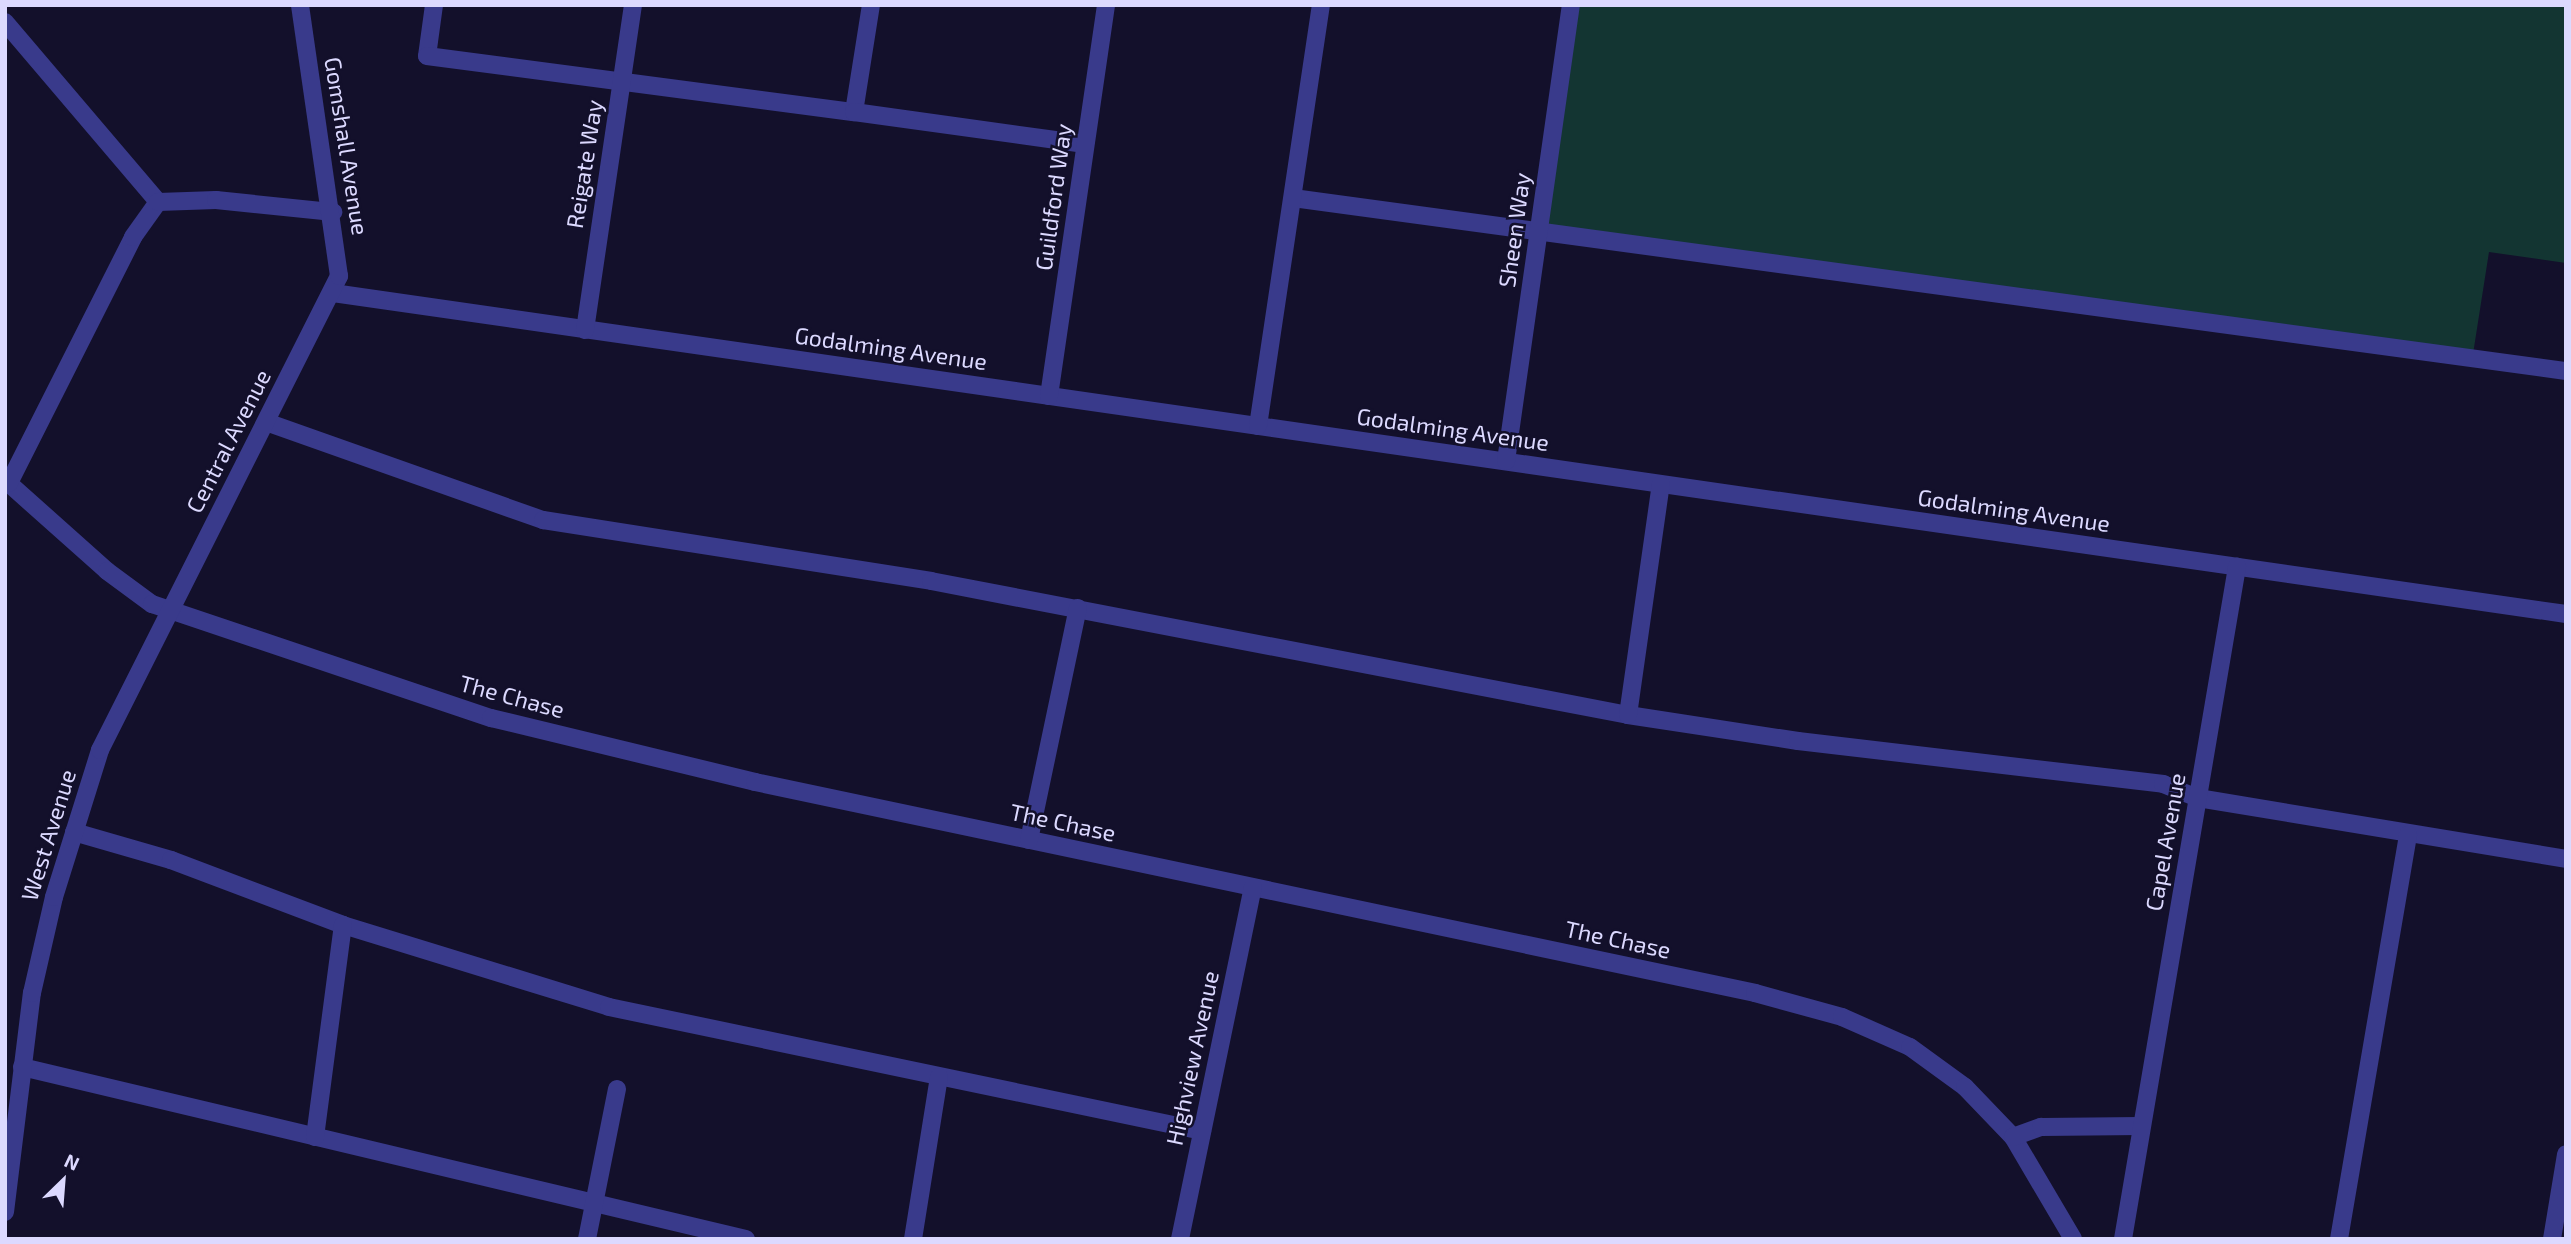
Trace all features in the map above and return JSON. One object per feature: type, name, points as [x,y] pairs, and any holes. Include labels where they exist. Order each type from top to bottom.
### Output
[{"type":"street","name":"Gomshall Avenue","points":[[300,5],[340,262],[333,293]]},
{"type":"street","points":[[434,5],[427,56],[1085,144]]},
{"type":"street","name":"Reigate Way","points":[[585,330],[633,5]]},
{"type":"street","points":[[854,113],[871,5]]},
{"type":"street","name":"Guildford Way","points":[[1049,396],[1106,5]]},
{"type":"street","points":[[1258,426],[1321,5]]},
{"type":"street","name":"Sheen Way","points":[[1506,461],[1571,5]]},
{"type":"street","points":[[5,22],[158,202]]},
{"type":"street","points":[[1293,198],[2566,371]]},
{"type":"street","points":[[158,202],[216,200],[332,212]]},
{"type":"street","points":[[7,482],[133,237],[158,202]]},
{"type":"street","name":"Godalming Avenue","points":[[333,293],[2566,614]]},
{"type":"street","name":"Central Avenue","points":[[170,612],[333,293]]},
{"type":"street","points":[[266,422],[542,520],[1078,608],[1628,715],[1798,741],[2163,784],[2198,799],[2566,859]]},
{"type":"street","name":"The Chase","points":[[7,482],[107,571],[170,612],[491,718],[755,782],[1755,993],[1842,1017],[1910,1047],[1937,1065],[2013,1136],[2073,1239]]},
{"type":"street","points":[[1628,715],[1661,484]]},
{"type":"street","name":"Capel Avenue","points":[[2123,1239],[2237,566]]},
{"type":"street","points":[[1029,840],[1078,608]]},
{"type":"street","name":"West Avenue","points":[[5,1212],[32,993],[74,832],[100,750],[170,612]]},
{"type":"street","points":[[74,832],[171,860],[343,925],[609,1007],[1202,1131]]},
{"type":"street","points":[[2339,1239],[2408,835]]},
{"type":"street","name":"Highview Avenue","points":[[1180,1239],[1253,887]]},
{"type":"street","points":[[314,1138],[343,925]]},
{"type":"street","points":[[22,1067],[593,1205],[746,1239]]},
{"type":"street","points":[[913,1239],[939,1077]]},
{"type":"street","points":[[587,1239],[617,1089]]},
{"type":"street","points":[[2013,1136],[2040,1127],[2141,1126]]},
{"type":"street","points":[[2552,1239],[2566,1154]]},
{"type":"green space","points":[[1571,5],[2566,5],[2566,263],[2489,252],[2473,354],[1538,231]]}]
